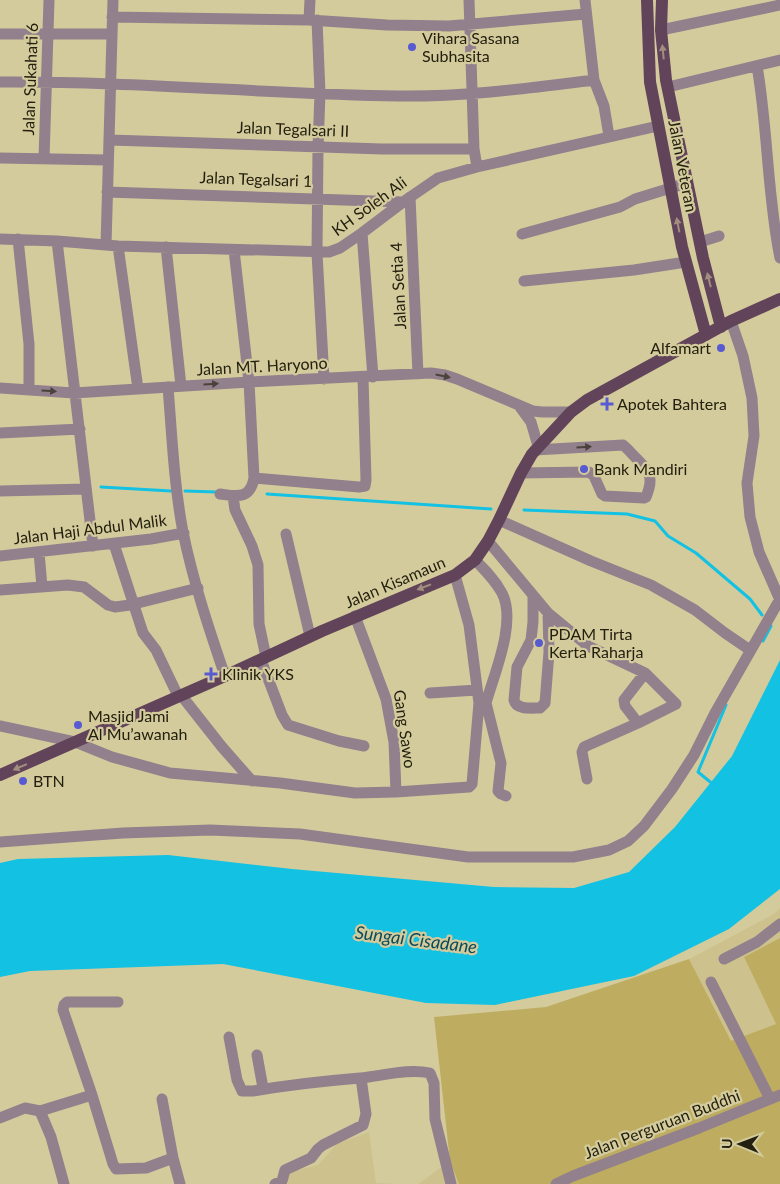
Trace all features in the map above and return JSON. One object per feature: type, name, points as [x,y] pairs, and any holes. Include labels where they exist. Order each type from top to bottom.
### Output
[{"type":"main road","name":"Jalan Veteran","points":[[647,0],[650,82],[686,262],[706,335]]},
{"type":"main road","name":"Jalan Veteran","points":[[662,0],[661,30],[668,87],[700,242],[726,324]]},
{"type":"main road","name":"Jalan Kisamaun","points":[[0,775],[225,676],[355,616],[455,575],[475,560],[499,520],[521,472],[537,448],[571,412],[587,400],[726,324],[780,299]]},
{"type":"street","name":"Jalan Sukahati 6","points":[[44,158],[49,0]]},
{"type":"street","points":[[106,245],[113,0]]},
{"type":"street","points":[[310,0],[320,93],[317,253],[324,379]]},
{"type":"street","points":[[469,0],[474,149],[477,167]]},
{"type":"street","points":[[585,0],[594,80],[604,106],[609,136]]},
{"type":"street","points":[[661,30],[780,5]]},
{"type":"street","points":[[112,17],[313,20],[406,26],[449,26],[586,14]]},
{"type":"street","points":[[0,34],[112,34]]},
{"type":"street","points":[[668,87],[780,60]]},
{"type":"street","points":[[757,66],[763,101],[770,190],[780,258]]},
{"type":"street","points":[[0,82],[111,84],[398,96],[472,94],[594,80]]},
{"type":"street","name":"KH Soleh Ali","points":[[0,239],[118,246],[317,253],[336,250],[438,178],[477,167],[658,126]]},
{"type":"street","name":"Jalan Tegalsari II","points":[[110,140],[318,147],[474,149]]},
{"type":"street","points":[[0,158],[108,160]]},
{"type":"street","points":[[522,234],[620,207],[635,198],[687,183]]},
{"type":"street","name":"Jalan Tegalsari 1","points":[[107,192],[407,199]]},
{"type":"street","name":"Jalan Setia 4","points":[[407,199],[418,374]]},
{"type":"street","points":[[254,478],[365,486],[368,378],[362,233]]},
{"type":"street","points":[[700,242],[719,236]]},
{"type":"street","points":[[18,240],[29,344],[29,390]]},
{"type":"street","points":[[56,241],[70,341],[74,393],[80,429],[93,546]]},
{"type":"street","points":[[118,246],[138,389]]},
{"type":"street","points":[[166,247],[181,386]]},
{"type":"street","points":[[220,494],[239,496],[246,494],[250,490],[254,478],[249,382],[234,250]]},
{"type":"street","points":[[524,281],[634,270],[686,262]]},
{"type":"street","points":[[0,842],[123,833],[210,830],[300,834],[468,856],[549,858],[573,857],[609,850],[628,841],[654,816],[694,755],[750,650],[780,599],[760,552],[750,517],[748,483],[754,436],[752,398],[743,356],[726,324]]},
{"type":"street","name":"Jalan MT. Haryono","points":[[0,388],[74,393],[249,382],[368,378],[418,374],[445,375],[520,406],[542,412],[571,412]]},
{"type":"street","points":[[168,387],[177,484],[184,533],[198,588],[225,676]]},
{"type":"street","points":[[520,406],[531,422],[537,448],[623,445],[648,470],[651,478],[649,491],[644,498],[608,497],[602,494],[594,476],[589,472],[521,472]]},
{"type":"street","points":[[0,433],[80,429]]},
{"type":"street","points":[[0,491],[86,489]]},
{"type":"street","points":[[233,496],[238,519],[252,546],[258,565],[260,624],[264,658],[282,714],[288,725],[339,741],[364,746]]},
{"type":"street","points":[[499,520],[591,562],[659,589],[695,610],[750,650]]},
{"type":"street","name":"Jalan Haji Abdul Malik","points":[[0,556],[114,544],[184,533]]},
{"type":"street","points":[[286,534],[310,636]]},
{"type":"street","points":[[488,541],[548,613],[588,646],[646,673],[676,704],[638,723],[584,746],[582,752],[587,779]]},
{"type":"street","points":[[114,544],[144,633],[156,650],[179,695],[252,780]]},
{"type":"street","points":[[39,552],[42,587]]},
{"type":"street","points":[[0,726],[75,742],[112,757],[161,772],[252,780],[355,793],[470,786],[483,703],[503,645],[506,630],[504,597],[495,582],[475,560]]},
{"type":"street","points":[[455,575],[469,625],[477,690],[483,703],[501,763],[498,791],[506,796]]},
{"type":"street","points":[[0,590],[68,585],[84,587],[115,608],[198,588]]},
{"type":"street","points":[[533,596],[531,640],[517,667],[514,704],[518,706],[540,708],[545,703],[549,652],[548,613]]},
{"type":"street","name":"Gang Sawo","points":[[355,616],[386,699],[394,742],[396,792]]},
{"type":"street","points":[[638,723],[625,706],[624,700],[646,673]]},
{"type":"street","points":[[430,694],[477,690]]},
{"type":"street","points":[[724,959],[757,942],[780,924]]},
{"type":"street","points":[[711,982],[775,1097]]},
{"type":"street","points":[[118,1002],[67,1002],[63,1010],[113,1164],[116,1169],[146,1168],[173,1158]]},
{"type":"street","points":[[229,1037],[242,1091],[324,1080],[410,1072],[430,1073],[434,1083],[435,1119],[451,1184]]},
{"type":"street","points":[[257,1055],[263,1088]]},
{"type":"street","points":[[275,1184],[282,1181],[285,1170],[311,1158],[323,1145],[363,1125],[366,1114],[360,1078]]},
{"type":"street","points":[[0,1118],[25,1108],[40,1111],[92,1095]]},
{"type":"street","name":"Jalan Perguruan Buddhi","points":[[556,1184],[775,1097]]},
{"type":"street","points":[[162,1099],[180,1184]]},
{"type":"street","points":[[40,1111],[52,1137],[64,1184]]},
{"type":"shaded area","points":[[780,908],[780,938],[744,957],[776,1024],[731,1042],[689,959],[774,914]]},
{"type":"shaded area","points":[[780,938],[780,1184],[459,1184],[450,1161],[434,1017],[546,1007],[689,959],[731,1041],[776,1024],[744,957]]},
{"type":"shaded area","points":[[369,1132],[376,1183],[398,1184],[288,1184],[286,1173],[318,1165],[337,1144]]},
{"type":"shaded area","points":[[450,1161],[459,1184],[418,1184]]},
{"type":"water","name":"Sungai Cisadane","points":[[780,660],[780,889],[729,929],[634,976],[495,1005],[426,1003],[223,964],[30,971],[0,977],[0,863],[18,859],[168,855],[292,869],[494,887],[574,888],[629,872],[675,827],[732,756]]},
{"type":"waterway","points":[[101,487],[171,491]]},
{"type":"waterway","points":[[185,491],[217,492]]},
{"type":"waterway","points":[[267,494],[491,509]]},
{"type":"waterway","points":[[524,510],[627,514],[655,521],[668,536],[696,553],[750,599],[762,615]]},
{"type":"waterway","points":[[763,641],[771,626],[770,624]]},
{"type":"waterway","points":[[714,785],[698,772],[726,705]]},
{"type":"place","name":"Vihara Sasana Subhasita","points":[[412,47]]},
{"type":"place","name":"Alfamart","points":[[721,348]]},
{"type":"place","name":"Apotek Bahtera","points":[[607,404]]},
{"type":"place","name":"Bank Mandiri","points":[[584,469]]},
{"type":"place","name":"PDAM Tirta Kerta Raharja","points":[[539,643]]},
{"type":"place","name":"Klinik YKS","points":[[211,674]]},
{"type":"place","name":"Masjid Jami Al Mu’awanah","points":[[78,725]]},
{"type":"place","name":"BTN","points":[[23,781]]}]
